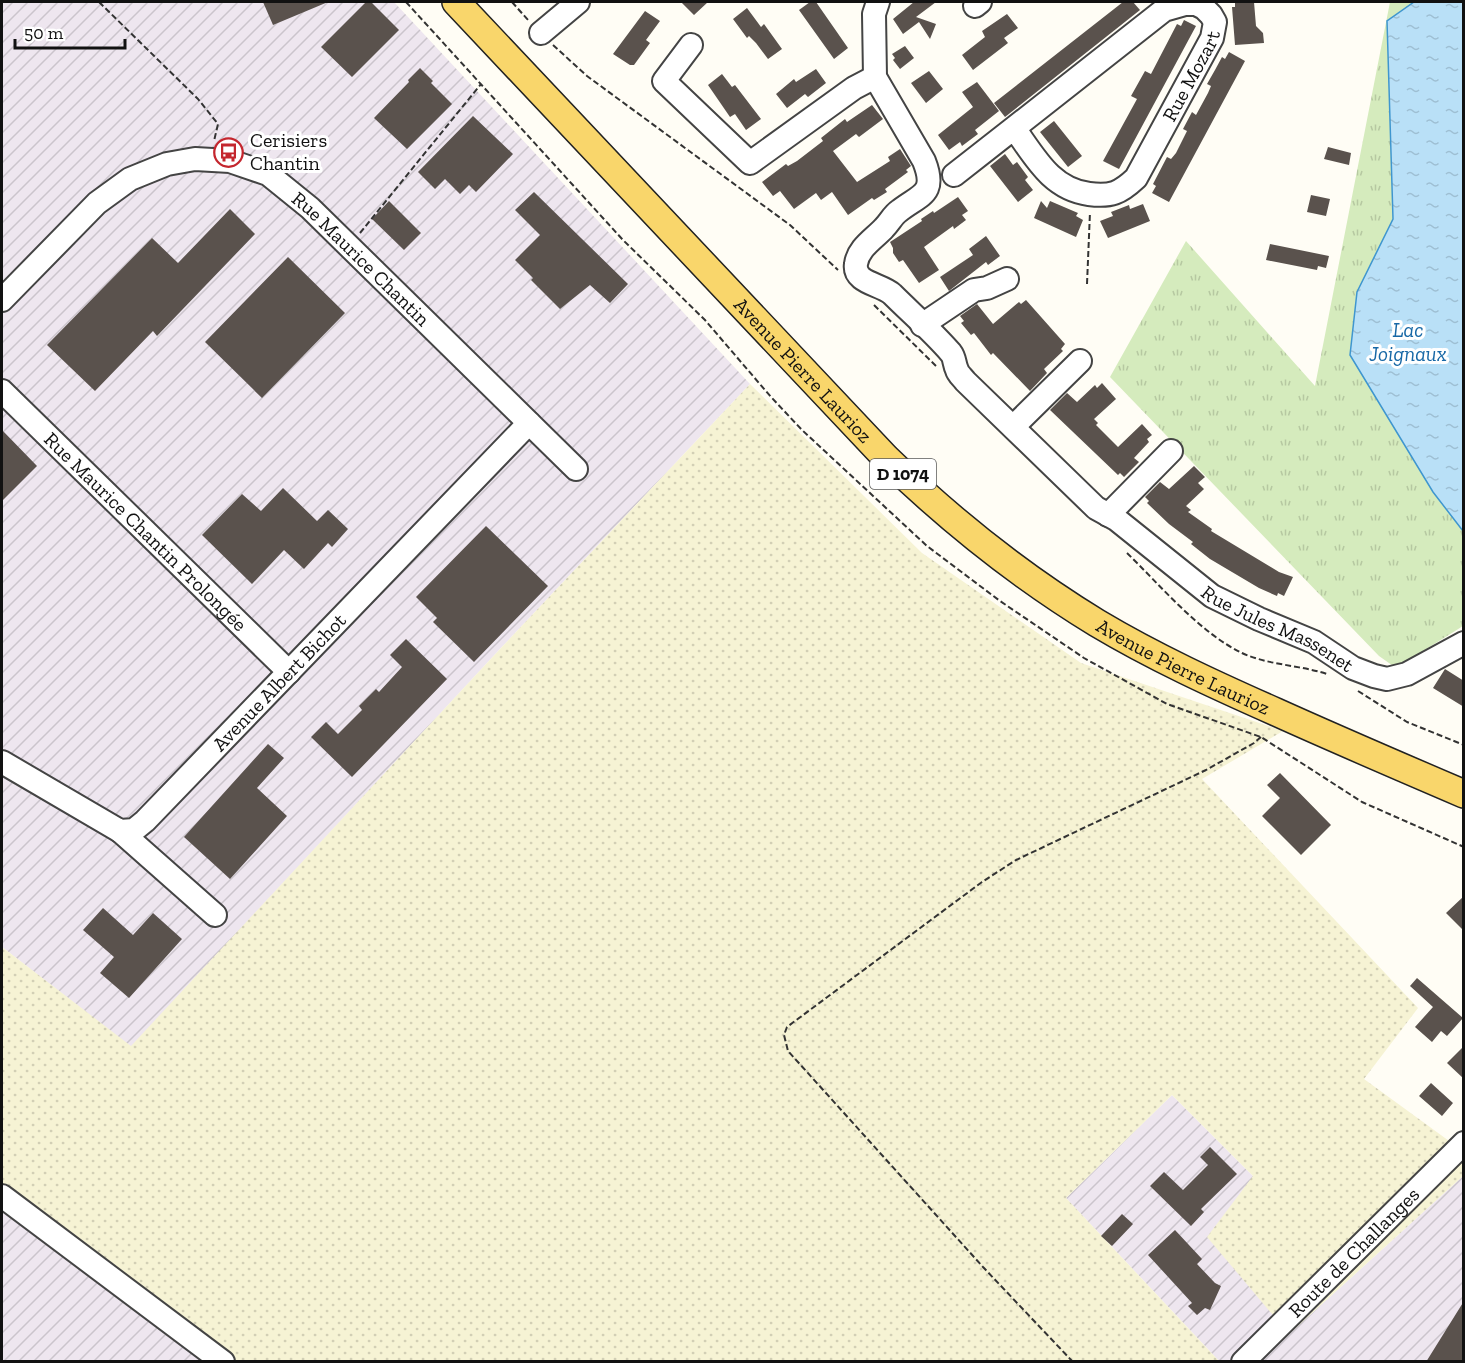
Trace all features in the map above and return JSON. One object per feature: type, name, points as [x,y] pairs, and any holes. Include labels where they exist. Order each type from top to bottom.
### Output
[{"type":"main road","name":"Avenue Pierre Laurioz","points":[[456,2],[886,458],[982,544],[1062,600],[1149,652],[1238,695],[1464,794]]},
{"type":"street","points":[[541,33],[578,2]]},
{"type":"street","points":[[691,45],[663,81],[750,163],[854,87],[875,76],[874,14],[878,2]]},
{"type":"street","name":"Rue Mozart","points":[[954,175],[1163,6],[1196,4],[1204,8],[1215,22],[1212,38],[1136,178],[1123,190],[1103,196],[1064,188],[1046,172],[1014,128]]},
{"type":"street","name":"Rue Jules Massenet","points":[[875,76],[924,162],[929,173],[929,184],[923,196],[896,213],[859,254],[855,265],[858,275],[886,289],[953,355],[956,370],[965,381],[1096,508],[1116,519],[1212,596],[1314,642],[1353,668],[1374,676],[1387,679],[1407,674],[1464,643]]},
{"type":"street","name":"Rue Maurice Chantin","points":[[2,300],[97,203],[130,179],[167,164],[195,159],[230,161],[268,174],[310,208],[576,469]]},
{"type":"street","points":[[922,325],[974,290],[987,288],[1007,279]]},
{"type":"street","points":[[1012,427],[1080,361]]},
{"type":"street","name":"Rue Maurice Chantin Prolongée","points":[[2,391],[289,672]]},
{"type":"street","name":"Avenue Albert Bichot","points":[[120,831],[134,830],[145,821],[529,423]]},
{"type":"street","points":[[1108,515],[1171,451]]},
{"type":"street","points":[[2,762],[120,831],[215,915]]},
{"type":"street","name":"Route de Challanges","points":[[1243,1362],[1464,1143]]},
{"type":"street","points":[[2,1196],[223,1362]]},
{"type":"path","points":[[99,2],[198,99],[218,124],[208,160]]},
{"type":"path","points":[[350,247],[481,84],[406,2]]},
{"type":"path","points":[[1087,284],[1091,194]]},
{"type":"path","points":[[1073,1362],[983,1267],[788,1051],[784,1035],[787,1027],[964,895],[1016,860],[1206,770],[1254,743],[1261,736]]},
{"type":"shaded area","points":[[2,2],[394,2],[750,384],[500,649],[131,1047],[2,947]]},
{"type":"shaded area","points":[[750,384],[922,553],[1081,663],[1283,731],[1202,779],[1418,1008],[1364,1079],[1456,1146],[1463,1139],[1463,1176],[1289,1334],[1207,1237],[1253,1176],[1172,1095],[1066,1198],[1219,1361],[206,1361],[2,1204],[2,947],[131,1046]]},
{"type":"shaded area","points":[[1172,1095],[1253,1176],[1289,1334],[1463,1176],[1463,1361],[1219,1361],[1066,1198]]},
{"type":"shaded area","points":[[2,1204],[206,1361],[2,1361]]},
{"type":"green space","points":[[1390,2],[1463,2],[1463,626],[1396,668],[1379,656],[1110,377],[1186,241],[1315,386]]},
{"type":"water","name":"Lac Joignaux","points":[[1414,2],[1463,2],[1463,531],[1433,492],[1350,355],[1357,292],[1393,219],[1387,21]]},
{"type":"building","points":[[263,2],[328,2],[273,25]]},
{"type":"building","points":[[366,2],[371,2],[399,30],[352,77],[321,47]]},
{"type":"building","points":[[681,2],[708,2],[694,15]]},
{"type":"building","points":[[810,2],[816,2],[848,48],[834,59],[799,10]]},
{"type":"building","points":[[914,2],[936,2],[916,17],[936,24],[930,39],[919,22],[903,34],[893,19]]},
{"type":"building","points":[[1123,2],[1133,2],[1140,10],[1005,117],[994,103]]},
{"type":"building","points":[[1235,2],[1254,2],[1256,26],[1263,33],[1264,43],[1235,45],[1232,7],[1235,7]]},
{"type":"building","points":[[747,8],[761,27],[764,24],[782,49],[768,59],[749,36],[747,38],[733,19]]},
{"type":"building","points":[[645,11],[660,21],[646,40],[650,43],[634,65],[630,65],[613,54]]},
{"type":"building","points":[[1007,14],[1018,28],[1004,38],[1008,43],[973,70],[962,55],[985,37],[982,31]]},
{"type":"building","points":[[1184,20],[1196,26],[1119,169],[1103,161],[1137,99],[1131,96],[1145,71],[1151,74],[1177,24],[1181,26]]},
{"type":"building","points":[[905,46],[914,58],[900,69],[893,60],[895,58],[892,54]]},
{"type":"building","points":[[1229,52],[1245,61],[1169,202],[1152,193],[1156,186],[1153,184],[1167,157],[1171,159],[1176,153],[1187,131],[1183,129],[1192,112],[1196,115],[1211,86],[1207,84],[1222,57],[1225,59]]},
{"type":"building","points":[[420,68],[452,104],[407,149],[374,118]]},
{"type":"building","points":[[816,69],[826,83],[808,97],[805,94],[787,108],[776,94],[794,79],[796,82]]},
{"type":"building","points":[[929,71],[943,89],[926,103],[911,83]]},
{"type":"building","points":[[722,74],[732,87],[735,85],[761,119],[746,130],[735,114],[730,117],[708,85]]},
{"type":"building","points":[[977,82],[999,111],[975,130],[978,134],[962,146],[960,142],[949,150],[938,135],[973,107],[962,92]]},
{"type":"building","points":[[872,105],[883,119],[859,137],[856,134],[833,151],[857,182],[890,161],[888,157],[900,149],[911,166],[906,170],[908,172],[885,189],[887,192],[874,200],[872,198],[848,215],[832,192],[821,200],[816,193],[794,209],[780,191],[773,196],[762,182],[786,164],[788,166],[797,161],[823,141],[821,138],[845,119],[847,122]]},
{"type":"building","points":[[473,116],[513,154],[476,192],[469,185],[460,194],[445,179],[435,189],[418,172]]},
{"type":"building","points":[[1054,121],[1082,156],[1068,167],[1040,132]]},
{"type":"building","points":[[1328,147],[1351,153],[1349,165],[1324,159]]},
{"type":"building","points":[[1005,154],[1013,165],[1017,162],[1028,177],[1025,180],[1033,190],[1018,202],[990,166]]},
{"type":"building","points":[[534,192],[628,284],[610,303],[590,285],[560,309],[515,260],[540,235],[515,210]]},
{"type":"building","points":[[1311,195],[1330,199],[1326,216],[1307,212]]},
{"type":"building","points":[[958,197],[968,211],[962,215],[966,220],[954,229],[953,226],[924,247],[939,270],[919,283],[903,260],[899,262],[890,242],[933,211],[934,213]]},
{"type":"building","points":[[389,201],[421,233],[404,250],[372,219]]},
{"type":"building","points":[[1041,201],[1047,208],[1050,201],[1078,213],[1076,216],[1083,220],[1076,237],[1034,218]]},
{"type":"building","points":[[1143,204],[1150,221],[1108,238],[1100,221],[1113,216],[1111,212],[1129,205],[1130,209]]},
{"type":"building","points":[[230,209],[255,234],[157,336],[153,331],[95,391],[47,345],[152,238],[178,263]]},
{"type":"building","points":[[986,236],[1000,256],[988,265],[986,262],[949,291],[940,277],[973,255],[969,249]]},
{"type":"building","points":[[1270,244],[1329,256],[1326,268],[1318,266],[1317,270],[1266,260]]},
{"type":"building","points":[[288,257],[345,313],[262,398],[205,342]]},
{"type":"building","points":[[1026,300],[1065,344],[1061,349],[1063,351],[1044,369],[1047,373],[1030,391],[993,353],[991,355],[974,333],[971,335],[961,323],[964,321],[960,316],[977,304],[993,324],[1019,302],[1021,304]]},
{"type":"building","points":[[1102,383],[1116,399],[1094,419],[1098,423],[1096,425],[1118,447],[1142,424],[1152,435],[1147,439],[1149,442],[1134,458],[1139,462],[1124,477],[1120,473],[1118,475],[1050,410],[1067,393],[1077,402],[1095,385],[1097,388]]},
{"type":"building","points":[[2,430],[37,466],[2,501]]},
{"type":"building","points":[[1194,466],[1205,477],[1198,483],[1204,489],[1186,506],[1191,510],[1188,512],[1212,529],[1211,531],[1279,572],[1293,577],[1284,596],[1278,593],[1277,596],[1259,588],[1210,559],[1147,503],[1149,501],[1145,497],[1160,482],[1169,489]]},
{"type":"building","points":[[283,488],[317,521],[328,510],[348,529],[332,547],[328,543],[304,569],[284,550],[252,584],[202,535],[242,494],[261,511]]},
{"type":"building","points":[[486,526],[548,586],[474,662],[433,622],[437,618],[416,597]]},
{"type":"building","points":[[406,639],[447,679],[352,777],[311,737],[326,722],[338,734],[362,710],[359,706],[376,689],[379,692],[402,667],[390,655]]},
{"type":"building","points":[[1445,669],[1464,681],[1464,707],[1433,688]]},
{"type":"building","points":[[268,744],[284,758],[257,788],[287,816],[230,879],[184,837]]},
{"type":"building","points":[[1280,773],[1331,825],[1301,855],[1262,816],[1280,798],[1267,785]]},
{"type":"building","points":[[1464,896],[1464,931],[1446,913]]},
{"type":"building","points":[[103,908],[133,935],[153,913],[182,939],[129,998],[100,973],[114,957],[83,930]]},
{"type":"building","points":[[1417,978],[1463,1018],[1447,1036],[1441,1031],[1432,1042],[1415,1027],[1433,1007],[1410,986]]},
{"type":"building","points":[[1464,1046],[1464,1079],[1447,1063]]},
{"type":"building","points":[[1431,1083],[1453,1103],[1442,1116],[1419,1096]]},
{"type":"building","points":[[1210,1147],[1237,1174],[1201,1209],[1204,1212],[1191,1226],[1150,1186],[1164,1172],[1183,1190],[1208,1165],[1200,1157]]},
{"type":"building","points":[[1122,1214],[1133,1224],[1112,1246],[1101,1236]]},
{"type":"building","points":[[1175,1230],[1202,1259],[1197,1264],[1215,1283],[1221,1286],[1210,1310],[1205,1308],[1197,1315],[1188,1306],[1192,1303],[1148,1255]]},
{"type":"building","points":[[1464,1301],[1464,1362],[1426,1362]]},
{"type":"place","name":"Cerisiers Chantin","points":[[229,152]]}]
